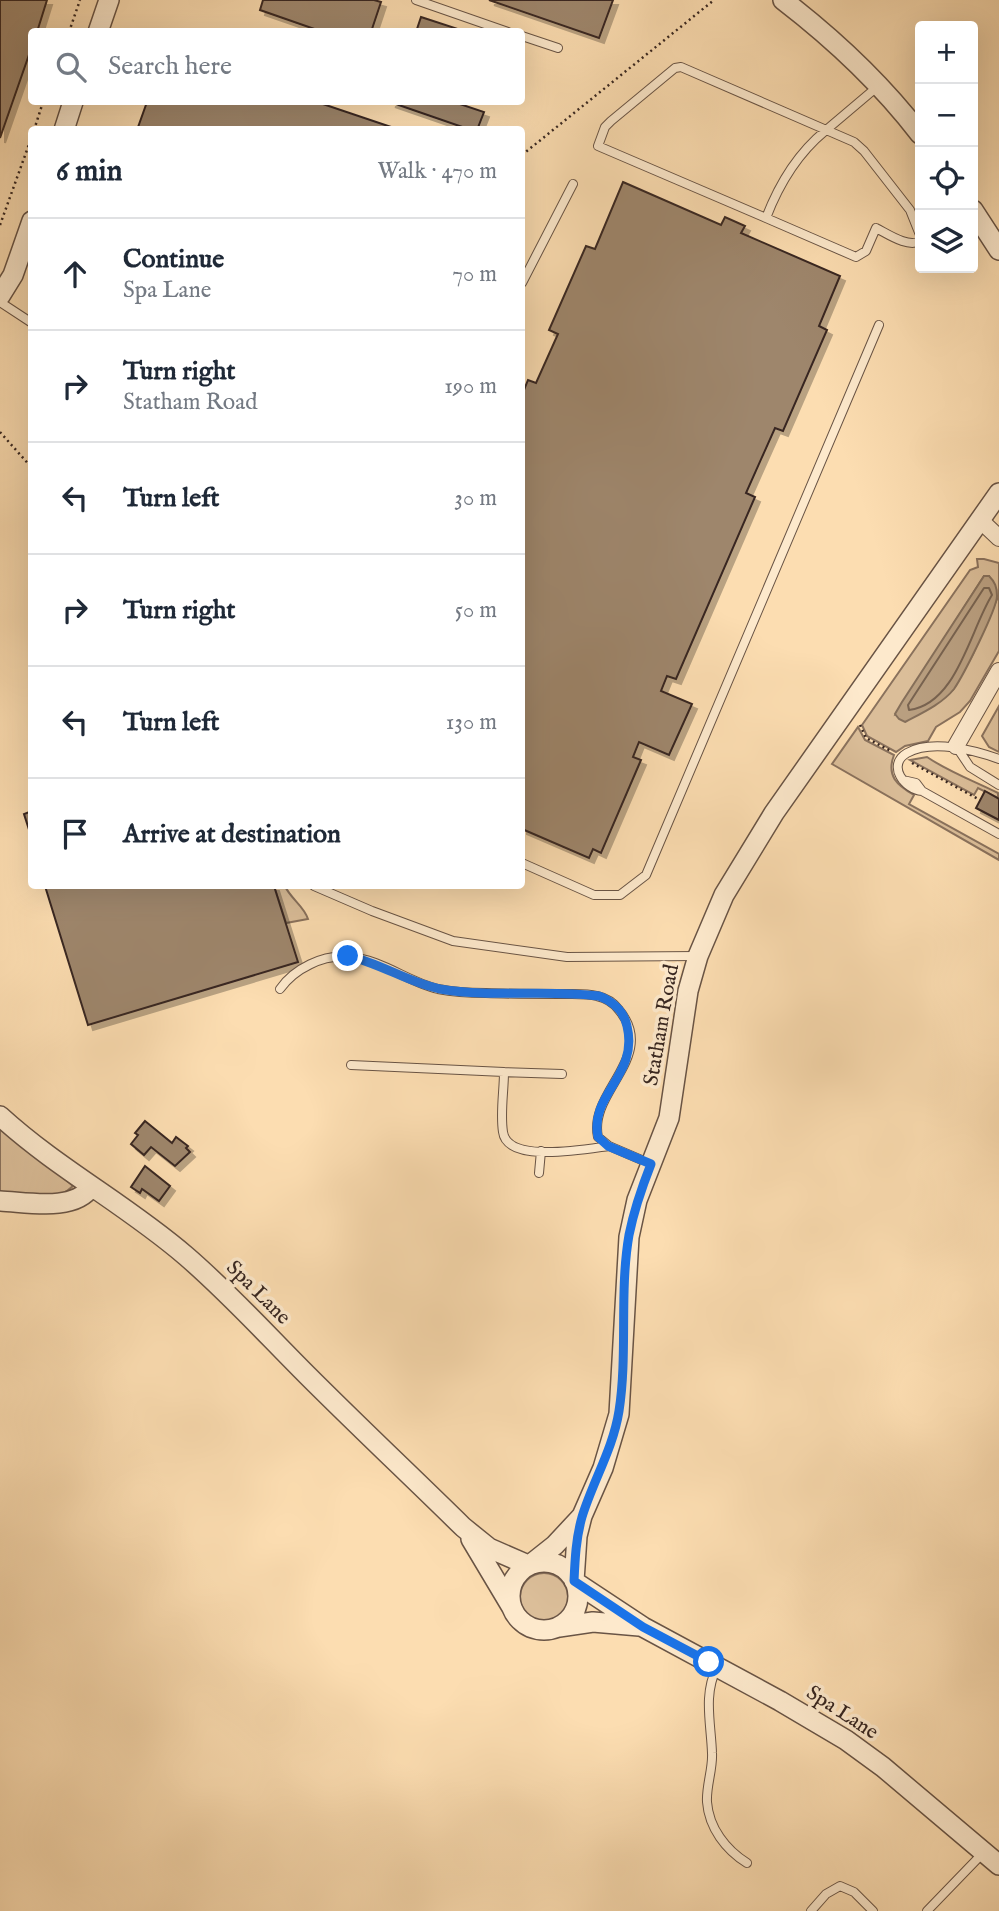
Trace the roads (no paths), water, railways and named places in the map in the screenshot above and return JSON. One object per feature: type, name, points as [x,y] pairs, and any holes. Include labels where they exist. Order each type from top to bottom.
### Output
[{"type":"street","points":[[99,28],[109,0]]},
{"type":"street","points":[[786,1],[824,32],[879,85],[915,128]]},
{"type":"street","points":[[65,126],[72,105]]},
{"type":"street","points":[[978,218],[999,250]]},
{"type":"street","points":[[0,296],[13,275],[28,232]]},
{"type":"street","name":"Statham Road","points":[[575,1581],[577,1536],[582,1516],[603,1468],[619,1414],[629,1237],[637,1200],[669,1118],[688,991],[698,956],[724,895],[774,813],[999,493]]},
{"type":"street","points":[[980,520],[999,538]]},
{"type":"street","points":[[956,746],[999,671]]},
{"type":"street","name":"Spa Lane","points":[[0,1116],[53,1160],[168,1241],[218,1284],[463,1527],[489,1548],[530,1565]]},
{"type":"street","points":[[0,1201],[75,1200],[82,1198],[92,1187]]},
{"type":"street","name":"Statham Road","points":[[530,1565],[555,1545],[582,1516]]},
{"type":"street","name":"Spa Lane","points":[[463,1527],[512,1607]]},
{"type":"street","points":[[541,1562],[561,1566],[575,1581],[578,1592],[574,1613],[558,1627],[548,1630],[526,1625],[517,1617],[512,1607],[510,1598],[514,1578],[530,1565],[541,1562]]},
{"type":"street","name":"Spa Lane","points":[[575,1581],[643,1627],[846,1740],[883,1767],[999,1865]]},
{"type":"street","name":"Spa Lane","points":[[558,1627],[593,1622],[643,1627]]},
{"type":"lane","points":[[416,0],[496,28]]},
{"type":"lane","points":[[525,37],[558,48]]},
{"type":"lane","points":[[915,224],[909,210],[864,151],[854,142],[681,67],[675,68],[605,127],[598,146],[856,257],[866,251],[876,228],[915,244]]},
{"type":"lane","points":[[766,218],[785,176],[798,158],[879,85]]},
{"type":"lane","points":[[525,277],[573,184]]},
{"type":"lane","points":[[0,302],[28,320]]},
{"type":"lane","points":[[525,864],[594,894],[620,895],[646,875],[879,325]]},
{"type":"lane","points":[[956,746],[970,767],[999,785]]},
{"type":"lane","points":[[999,759],[956,746],[913,751],[902,757],[897,767],[907,787],[922,791],[999,834]]},
{"type":"lane","points":[[321,889],[372,912],[453,941],[567,957],[698,956]]},
{"type":"lane","points":[[280,989],[291,974],[298,970],[331,957],[348,956],[382,966],[438,989],[486,993],[587,994],[609,1000],[626,1020],[631,1046],[625,1065],[602,1105],[596,1124],[598,1137],[608,1146],[651,1164]]},
{"type":"lane","points":[[351,1065],[562,1074]]},
{"type":"lane","points":[[504,1072],[502,1135],[509,1145],[517,1149],[555,1152],[608,1146]]},
{"type":"lane","points":[[539,1174],[541,1151]]},
{"type":"lane","points":[[717,1667],[708,1691],[713,1755],[707,1802],[717,1834],[731,1853],[747,1863]]},
{"type":"lane","points":[[927,1911],[984,1852]]},
{"type":"lane","points":[[811,1911],[826,1894],[840,1886],[854,1892],[873,1911]]},
{"type":"water","points":[[984,576],[993,580],[997,590],[996,603],[954,689],[931,708],[905,722],[899,719],[895,714],[902,702]]}]
